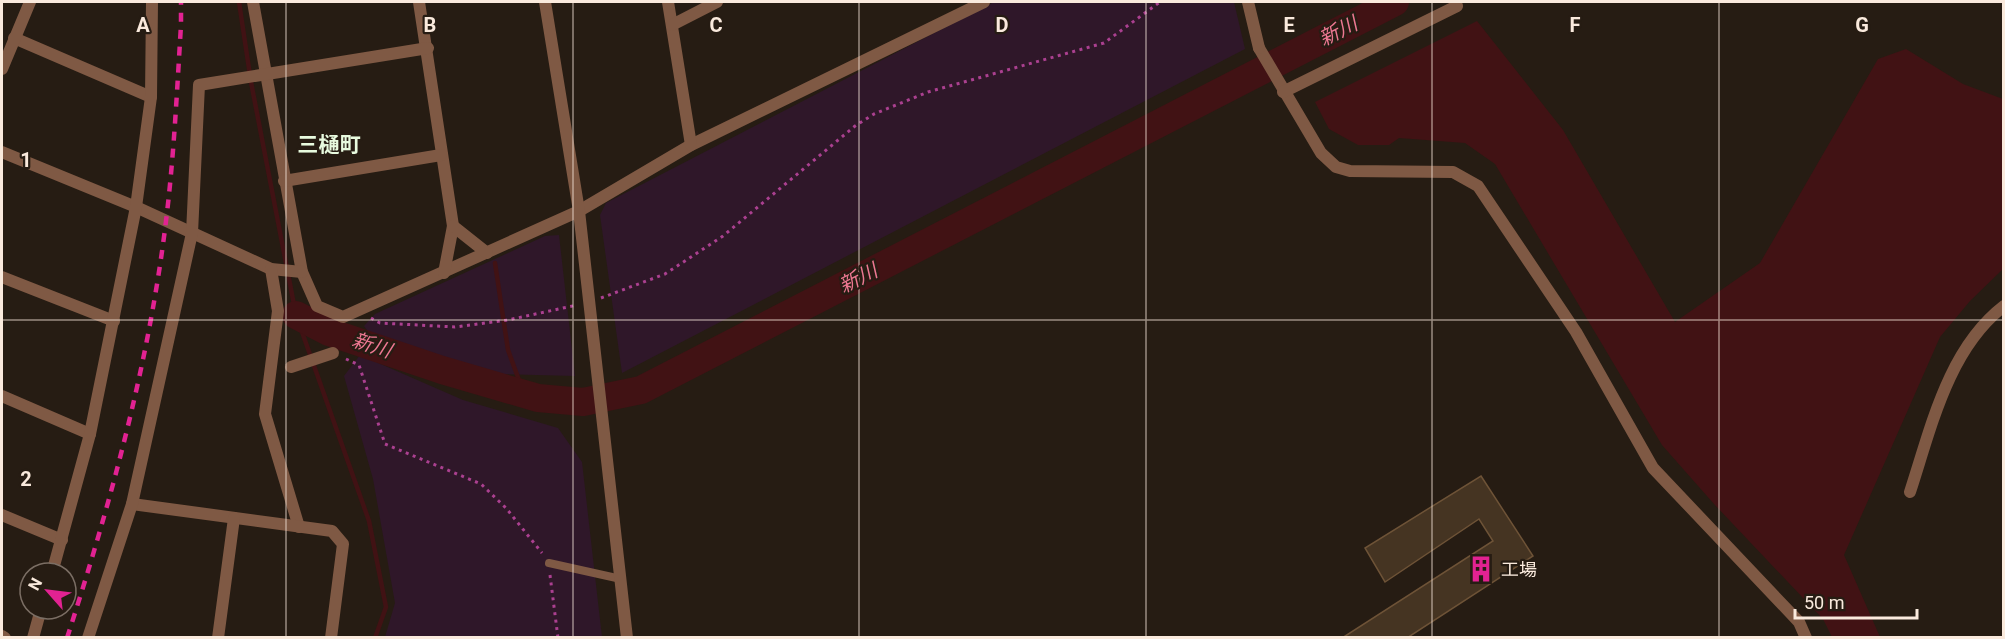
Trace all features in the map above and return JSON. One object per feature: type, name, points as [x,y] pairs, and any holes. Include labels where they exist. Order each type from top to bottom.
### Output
[{"type":"street","points":[[2,69],[30,2]]},
{"type":"street","points":[[56,561],[90,434],[136,207],[151,97],[152,2]]},
{"type":"street","points":[[253,2],[262,74],[284,181],[298,272],[317,306],[343,317],[579,211],[691,145],[984,2]]},
{"type":"street","points":[[419,2],[428,48],[441,155],[453,226],[444,273]]},
{"type":"street","points":[[544,2],[579,211],[608,451],[627,638]]},
{"type":"street","points":[[668,2],[691,145]]},
{"type":"street","points":[[672,25],[717,2]]},
{"type":"street","points":[[1248,2],[1259,48],[1321,153],[1336,167],[1350,171],[1453,172],[1478,186],[1576,332],[1653,468],[1799,622],[1806,638]]},
{"type":"street","points":[[1283,92],[1457,6]]},
{"type":"street","points":[[14,38],[151,97]]},
{"type":"street","points":[[87,638],[132,504],[192,233],[199,85],[428,48]]},
{"type":"street","points":[[2,152],[136,207],[275,269],[298,272]]},
{"type":"street","points":[[284,181],[441,155]]},
{"type":"street","points":[[453,226],[487,253]]},
{"type":"street","points":[[275,269],[278,311],[265,414],[299,527]]},
{"type":"street","points":[[2,277],[114,321]]},
{"type":"street","points":[[1910,492],[1940,400],[1965,349],[1993,314],[2004,306]]},
{"type":"street","points":[[291,367],[333,353]]},
{"type":"street","points":[[2,396],[90,434]]},
{"type":"street","points":[[132,504],[332,531],[343,544],[331,638]]},
{"type":"street","points":[[2,515],[62,540]]},
{"type":"street","points":[[218,638],[234,518]]},
{"type":"street","points":[[33,638],[38,621]]},
{"type":"lane","points":[[549,563],[621,579]]},
{"type":"path","points":[[358,311],[380,323],[455,327],[508,320],[589,303],[665,274],[714,242],[855,126],[874,114],[928,92],[1104,43],[1160,2]]},
{"type":"path","points":[[333,353],[359,366],[385,444],[481,484],[506,508],[549,563],[558,638]]},
{"type":"shaded area","points":[[994,2],[1234,2],[1245,49],[622,373],[600,215],[606,203]]},
{"type":"shaded area","points":[[1477,21],[1563,130],[1675,322],[1760,263],[1878,59],[1906,49],[1963,84],[2003,99],[2003,269],[1970,301],[1940,337],[1844,555],[1880,637],[1832,637],[1823,619],[1714,504],[1662,445],[1495,164],[1465,143],[1399,138],[1389,145],[1358,145],[1329,129],[1315,102]]},
{"type":"shaded area","points":[[559,235],[575,376],[500,374],[427,357],[371,336],[364,326],[375,314],[545,236]]},
{"type":"shaded area","points":[[360,355],[463,400],[558,428],[582,462],[602,637],[385,637],[395,603],[373,479],[344,376]]},
{"type":"building","name":"工場","points":[[1481,476],[1533,556],[1407,638],[1342,638],[1493,541],[1479,519],[1385,582],[1365,548]]},
{"type":"waterway","points":[[239,2],[251,82],[296,315],[369,521],[386,607],[375,638]]},
{"type":"waterway","name":"新川","points":[[296,315],[329,332],[442,370],[538,398],[583,402],[641,390],[1395,2]]},
{"type":"waterway","points":[[495,263],[508,350],[524,394]]},
{"type":"railway","points":[[67,638],[99,535],[127,431],[150,327],[159,274],[171,172],[181,2]]},
{"type":"place","name":"工場","points":[[1481,569]]},
{"type":"district","name":"三樋町","points":[[329,145]]}]
